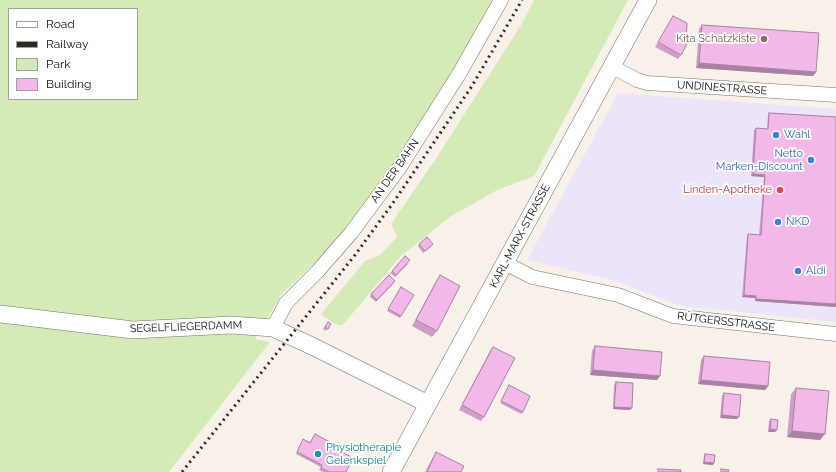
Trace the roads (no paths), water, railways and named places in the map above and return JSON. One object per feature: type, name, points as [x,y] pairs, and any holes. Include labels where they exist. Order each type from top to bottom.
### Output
[{"type":"street","name":"AN DER BAHN","points":[[273,328],[286,303],[317,272],[346,239],[400,167],[459,74],[501,0]]},
{"type":"street","name":"KARL-MARX-STRASSE","points":[[391,472],[648,0]]},
{"type":"street","name":"UNDINESTRASSE","points":[[611,66],[637,80],[647,83],[836,95]]},
{"type":"street","name":"RÜTGERSSTRASSE","points":[[505,263],[532,277],[618,295],[673,316],[836,334]]},
{"type":"street","name":"SEGELFLIEGERDAMM","points":[[0,314],[133,330],[231,325],[273,328],[428,404]]},
{"type":"railway","points":[[182,472],[355,255],[393,203],[472,86],[522,0]]},
{"type":"place","name":"Kita Schatzkiste","points":[[764,39]]},
{"type":"place","name":"Wahl","points":[[776,135]]},
{"type":"place","name":"Netto Marken-Discount","points":[[811,160]]},
{"type":"place","name":"Linden-Apotheke","points":[[780,190]]},
{"type":"place","name":"NKD","points":[[778,222]]},
{"type":"place","name":"Aldi","points":[[798,271]]},
{"type":"place","name":"Physiotherapie Gelenkspiel","points":[[318,454]]}]
